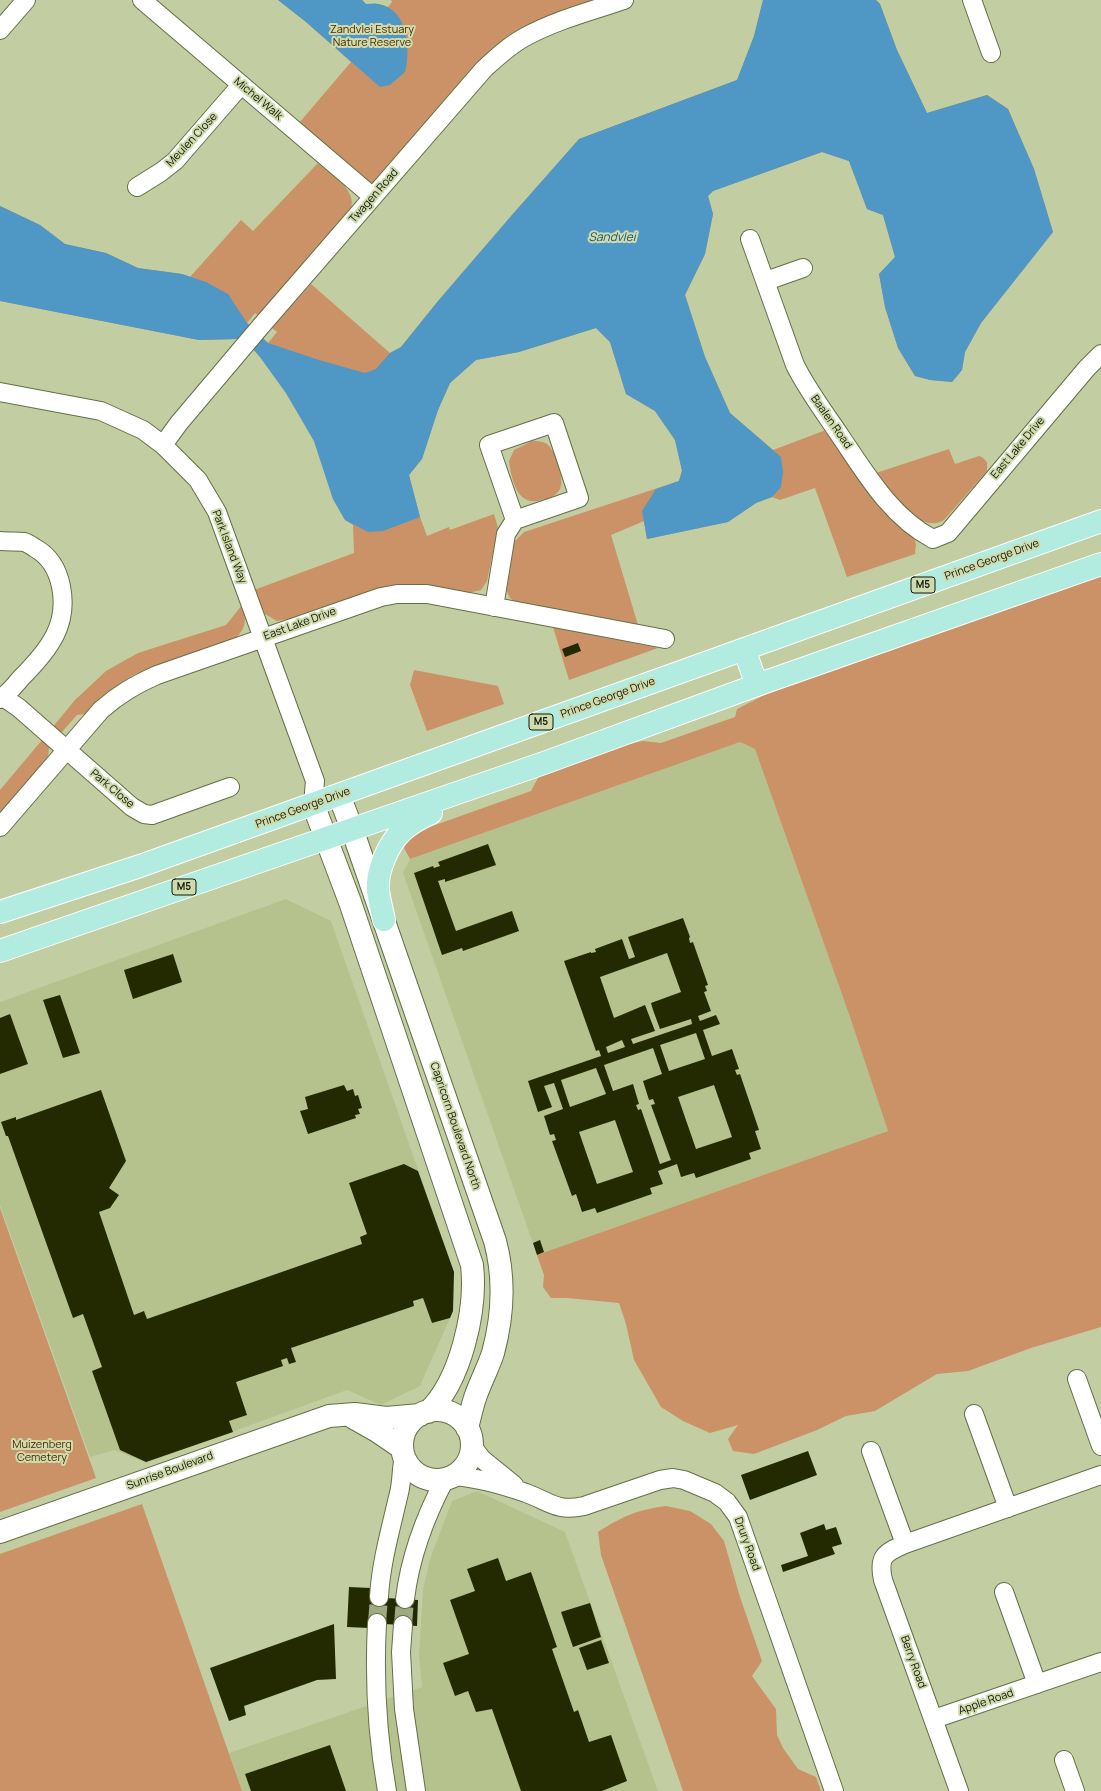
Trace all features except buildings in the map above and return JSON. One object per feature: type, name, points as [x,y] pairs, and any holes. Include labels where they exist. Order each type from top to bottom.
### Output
[{"type":"main road","name":"Prince George Drive","points":[[0,912],[140,866],[1101,521]]},
{"type":"main road","name":"M5","points":[[0,951],[544,763],[1101,564]]},
{"type":"main road","points":[[744,649],[757,686]]},
{"type":"main road","points":[[384,920],[378,889],[380,869],[389,845],[402,830],[424,816],[516,777],[544,763]]},
{"type":"street","points":[[0,30],[26,0]]},
{"type":"street","name":"Michel Walk","points":[[142,0],[373,197]]},
{"type":"street","name":"Twagen Road","points":[[163,445],[261,326],[484,69],[505,50],[525,37],[546,27],[624,0]]},
{"type":"street","points":[[972,0],[991,53]]},
{"type":"street","name":"Meulen Close","points":[[136,187],[161,172],[175,161],[241,85]]},
{"type":"street","name":"Baalen Road","points":[[750,239],[796,365],[805,384],[877,490],[898,512],[924,534],[933,539]]},
{"type":"street","points":[[766,281],[803,268]]},
{"type":"street","name":"East Lake Drive","points":[[933,539],[948,532],[1086,368],[1101,354]]},
{"type":"street","name":"Park Island Way","points":[[0,392],[101,411],[143,430],[163,445],[198,480],[217,512],[315,781],[313,804]]},
{"type":"street","points":[[494,607],[506,534],[515,520],[579,498],[554,423],[489,446],[515,520]]},
{"type":"street","points":[[0,542],[25,542],[40,551],[49,560],[58,575],[62,588],[63,604],[56,633],[48,647],[2,698]]},
{"type":"street","name":"East Lake Drive","points":[[0,827],[101,710],[118,695],[136,684],[157,675],[363,602],[397,594],[427,594],[665,639]]},
{"type":"street","name":"Park Close","points":[[2,698],[19,708],[66,751],[132,807],[144,814],[152,815],[230,787]]},
{"type":"street","points":[[315,781],[339,795]]},
{"type":"street","name":"Capricorn Boulevard North","points":[[339,795],[496,1242],[499,1256],[502,1286],[500,1325],[492,1353],[472,1408],[470,1437]]},
{"type":"street","points":[[313,804],[350,902],[472,1265],[474,1280],[467,1334],[449,1380],[438,1400],[424,1413],[414,1419],[407,1428],[403,1440],[400,1491],[385,1553],[379,1597]]},
{"type":"street","points":[[1077,1378],[1101,1446]]},
{"type":"street","points":[[405,1599],[412,1563],[421,1532],[434,1499],[450,1478],[467,1463],[470,1437],[454,1415],[437,1410],[424,1413]]},
{"type":"street","name":"Sunrise Boulevard","points":[[0,1532],[329,1416],[341,1414],[386,1418],[424,1413]]},
{"type":"street","points":[[341,1414],[366,1424],[403,1452],[408,1465],[416,1473],[425,1478],[435,1480],[450,1478]]},
{"type":"street","points":[[974,1414],[1008,1508]]},
{"type":"street","name":"Drury Road","points":[[470,1437],[482,1459],[491,1468],[526,1494]]},
{"type":"street","points":[[871,1451],[905,1544]]},
{"type":"street","name":"Berry Road","points":[[959,1791],[882,1572],[881,1564],[884,1556],[890,1550],[905,1544],[1101,1475]]},
{"type":"street","name":"Drury Road","points":[[450,1478],[481,1479],[526,1494],[558,1508],[572,1508],[660,1480],[673,1478],[715,1493],[727,1502],[738,1517],[834,1791]]},
{"type":"street","points":[[1004,1592],[1037,1684]]},
{"type":"street","points":[[377,1623],[375,1658],[377,1722],[387,1791]]},
{"type":"street","points":[[403,1625],[402,1652],[404,1709],[416,1791]]},
{"type":"street","name":"Apple Road","points":[[934,1719],[1101,1662]]},
{"type":"street","points":[[1064,1760],[1075,1791]]},
{"type":"shaded area","points":[[740,742],[755,749],[850,1017],[888,1131],[537,1255],[403,873],[410,859]]},
{"type":"shaded area","points":[[286,899],[331,921],[454,1272],[453,1311],[420,1386],[381,1405],[347,1390],[146,1463],[115,1450],[90,1457],[0,1205],[0,1002]]},
{"type":"shaded area","points":[[477,1491],[565,1532],[658,1791],[242,1791],[229,1753],[422,1687],[419,1655],[423,1590],[430,1559],[452,1501]]},
{"type":"green space","points":[[278,0],[362,0],[366,4],[379,4],[388,7],[392,2],[391,0],[624,0],[525,37],[373,197],[294,129],[351,62],[306,22]]},
{"type":"green space","name":"Sandvlei","points":[[763,0],[876,0],[880,4],[897,50],[927,113],[987,95],[1008,109],[1034,169],[1053,232],[981,323],[965,352],[962,370],[952,382],[930,380],[915,376],[898,348],[885,307],[879,274],[895,257],[883,215],[867,209],[849,161],[822,152],[713,191],[708,196],[713,214],[705,254],[685,295],[705,357],[730,413],[773,450],[826,430],[912,534],[916,544],[915,554],[847,577],[815,488],[780,500],[772,497],[756,503],[728,522],[647,539],[644,521],[611,535],[638,625],[517,603],[510,598],[506,590],[514,542],[524,532],[679,481],[682,470],[675,440],[655,411],[626,394],[610,342],[596,328],[519,352],[476,360],[450,383],[438,410],[422,459],[409,475],[420,517],[427,536],[449,527],[450,530],[494,514],[498,528],[487,581],[481,590],[468,593],[380,588],[288,619],[277,621],[265,614],[254,590],[354,553],[353,525],[345,520],[333,499],[314,441],[286,393],[260,357],[253,349],[238,339],[199,340],[0,301],[0,206],[40,225],[65,244],[106,253],[138,268],[182,274],[190,277],[241,220],[253,231],[318,163],[347,189],[352,202],[351,209],[260,317],[255,313],[247,323],[268,343],[277,332],[272,328],[311,284],[390,353],[401,347],[438,301],[579,139],[737,80],[754,36]]},
{"type":"green space","points":[[532,441],[547,444],[554,453],[559,465],[561,479],[560,489],[555,495],[534,501],[527,500],[517,491],[512,477],[509,461],[514,450]]},
{"type":"green space","points":[[949,449],[955,464],[979,456],[987,462],[987,471],[944,520],[935,523],[925,522],[915,517],[896,500],[876,473]]},
{"type":"green space","points":[[1101,573],[1101,1327],[1031,1348],[968,1371],[937,1374],[875,1411],[846,1416],[817,1430],[754,1454],[733,1451],[728,1439],[738,1425],[710,1433],[683,1421],[661,1407],[634,1360],[626,1324],[619,1303],[551,1298],[543,1287],[544,1275],[537,1255],[888,1131],[850,1017],[755,749],[740,742],[410,859],[403,846],[412,837],[424,829],[531,791],[538,778],[549,769],[602,750],[643,741],[661,743],[735,717],[737,709],[788,683]]},
{"type":"green space","points":[[242,605],[245,615],[245,623],[242,631],[236,638],[133,675],[112,689],[86,714],[77,715],[61,733],[52,728],[75,700],[106,671],[138,653],[226,625]]},
{"type":"green space","points":[[553,627],[658,648],[569,680]]},
{"type":"green space","points":[[414,670],[498,686],[504,704],[427,731],[410,685]]},
{"type":"green space","points":[[42,740],[49,746],[48,758],[0,817],[0,790]]},
{"type":"green space","name":"Muizenberg Cemetery","points":[[0,1208],[96,1478],[0,1512]]},
{"type":"green space","points":[[142,1504],[242,1791],[0,1791],[0,1554]]},
{"type":"green space","points":[[666,1506],[690,1511],[711,1524],[724,1541],[740,1597],[762,1661],[752,1676],[776,1709],[777,1735],[783,1748],[798,1769],[816,1777],[821,1791],[683,1791],[601,1555],[598,1532],[630,1514]]},
{"type":"water","name":"Zandvlei Estuary Nature Reserve","points":[[278,0],[362,0],[366,4],[376,4],[388,7],[396,13],[405,31],[408,53],[405,72],[390,85],[380,87],[306,22]]},
{"type":"water","name":"Sandvlei","points":[[763,0],[876,0],[880,4],[897,50],[927,113],[987,95],[1008,109],[1034,169],[1053,232],[981,323],[965,352],[962,370],[952,382],[930,380],[915,376],[898,348],[885,307],[879,274],[895,257],[883,215],[867,209],[849,161],[822,152],[713,191],[708,196],[713,214],[705,254],[685,295],[705,357],[730,413],[781,457],[783,472],[781,487],[772,497],[756,503],[728,522],[647,539],[642,511],[656,489],[679,481],[682,471],[675,440],[655,411],[626,394],[610,342],[596,328],[519,352],[476,360],[450,383],[438,410],[422,459],[409,475],[420,517],[383,531],[368,532],[345,520],[333,499],[314,441],[286,393],[253,349],[238,339],[199,340],[0,301],[0,206],[40,225],[65,244],[106,253],[138,268],[182,274],[206,282],[228,294],[247,323],[268,343],[365,373],[376,369],[390,353],[401,347],[438,301],[579,139],[737,80],[754,36]]},
{"type":"tunnel","points":[[377,1623],[379,1597]]},
{"type":"tunnel","points":[[403,1625],[405,1599]]}]
